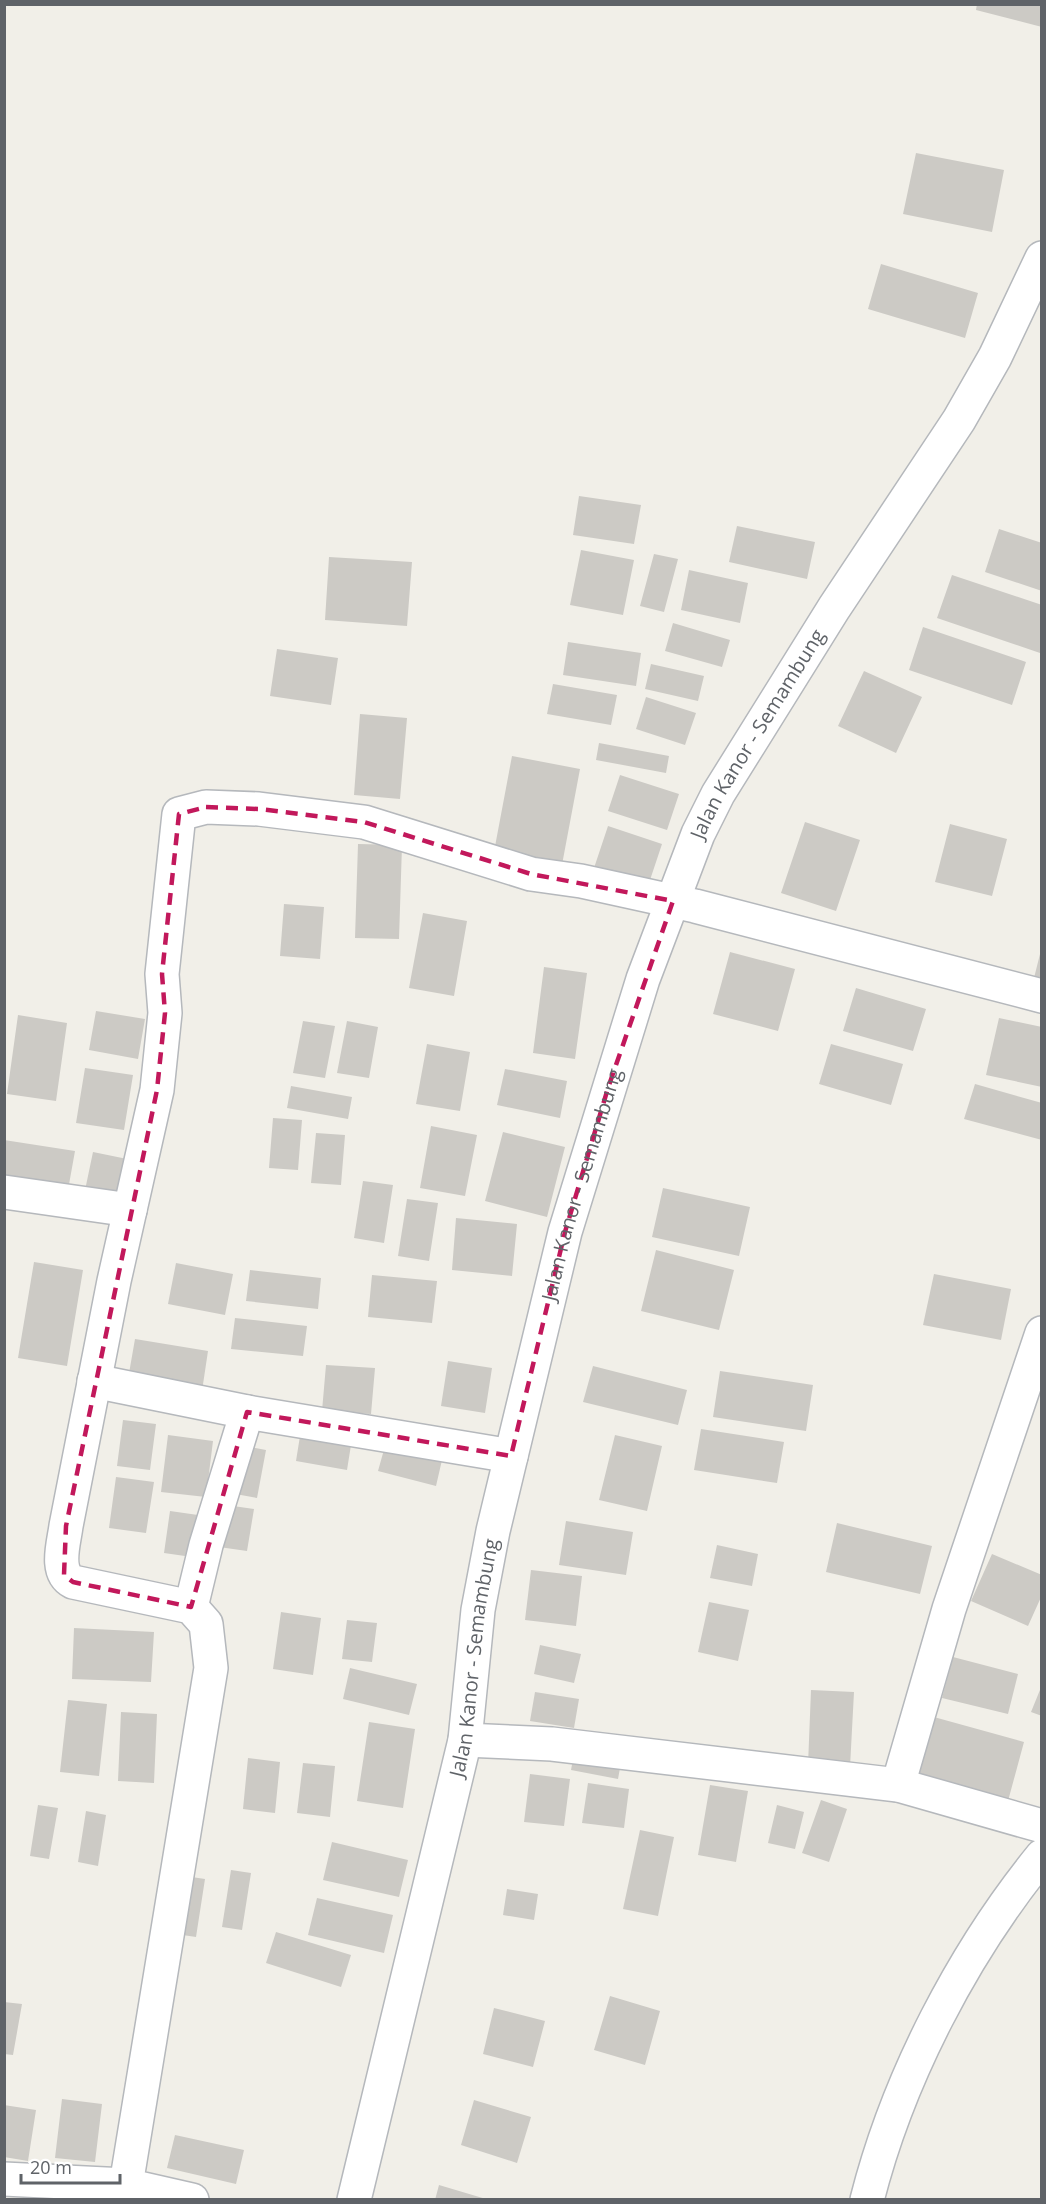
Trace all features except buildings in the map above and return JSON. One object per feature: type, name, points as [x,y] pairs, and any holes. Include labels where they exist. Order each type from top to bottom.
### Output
[{"type":"street","name":"Jalan Kanor - Semambung","points":[[354,2199],[465,1740],[478,1610],[493,1531],[565,1232],[643,979],[684,904],[698,834],[718,794],[827,618],[959,420],[995,357],[1041,258]]},
{"type":"street","points":[[126,2185],[211,1668],[206,1624],[191,1607],[73,1582],[63,1572],[66,1526],[94,1381],[157,1090],[165,1013],[162,974],[179,814],[193,809],[259,809],[364,822],[531,874],[581,881],[752,920],[1041,996]]},
{"type":"street","points":[[4,1192],[130,1210]]},
{"type":"street","points":[[898,1785],[949,1609],[1041,1334]]},
{"type":"street","points":[[94,1381],[247,1412],[512,1456]]},
{"type":"street","points":[[191,1607],[206,1545],[247,1412]]},
{"type":"street","points":[[465,1740],[552,1744],[898,1785],[1041,1826]]},
{"type":"street","points":[[867,2199],[895,2111],[928,2037],[976,1949],[1016,1887],[1041,1856]]},
{"type":"street","points":[[4,2179],[126,2185],[192,2199]]},
{"type":"highlighted area","points":[[206,807],[259,809],[364,822],[531,874],[673,901],[608,1088],[565,1232],[511,1456],[247,1412],[191,1607],[73,1582],[64,1575],[66,1526],[157,1090],[165,1013],[162,974],[179,814]]}]
